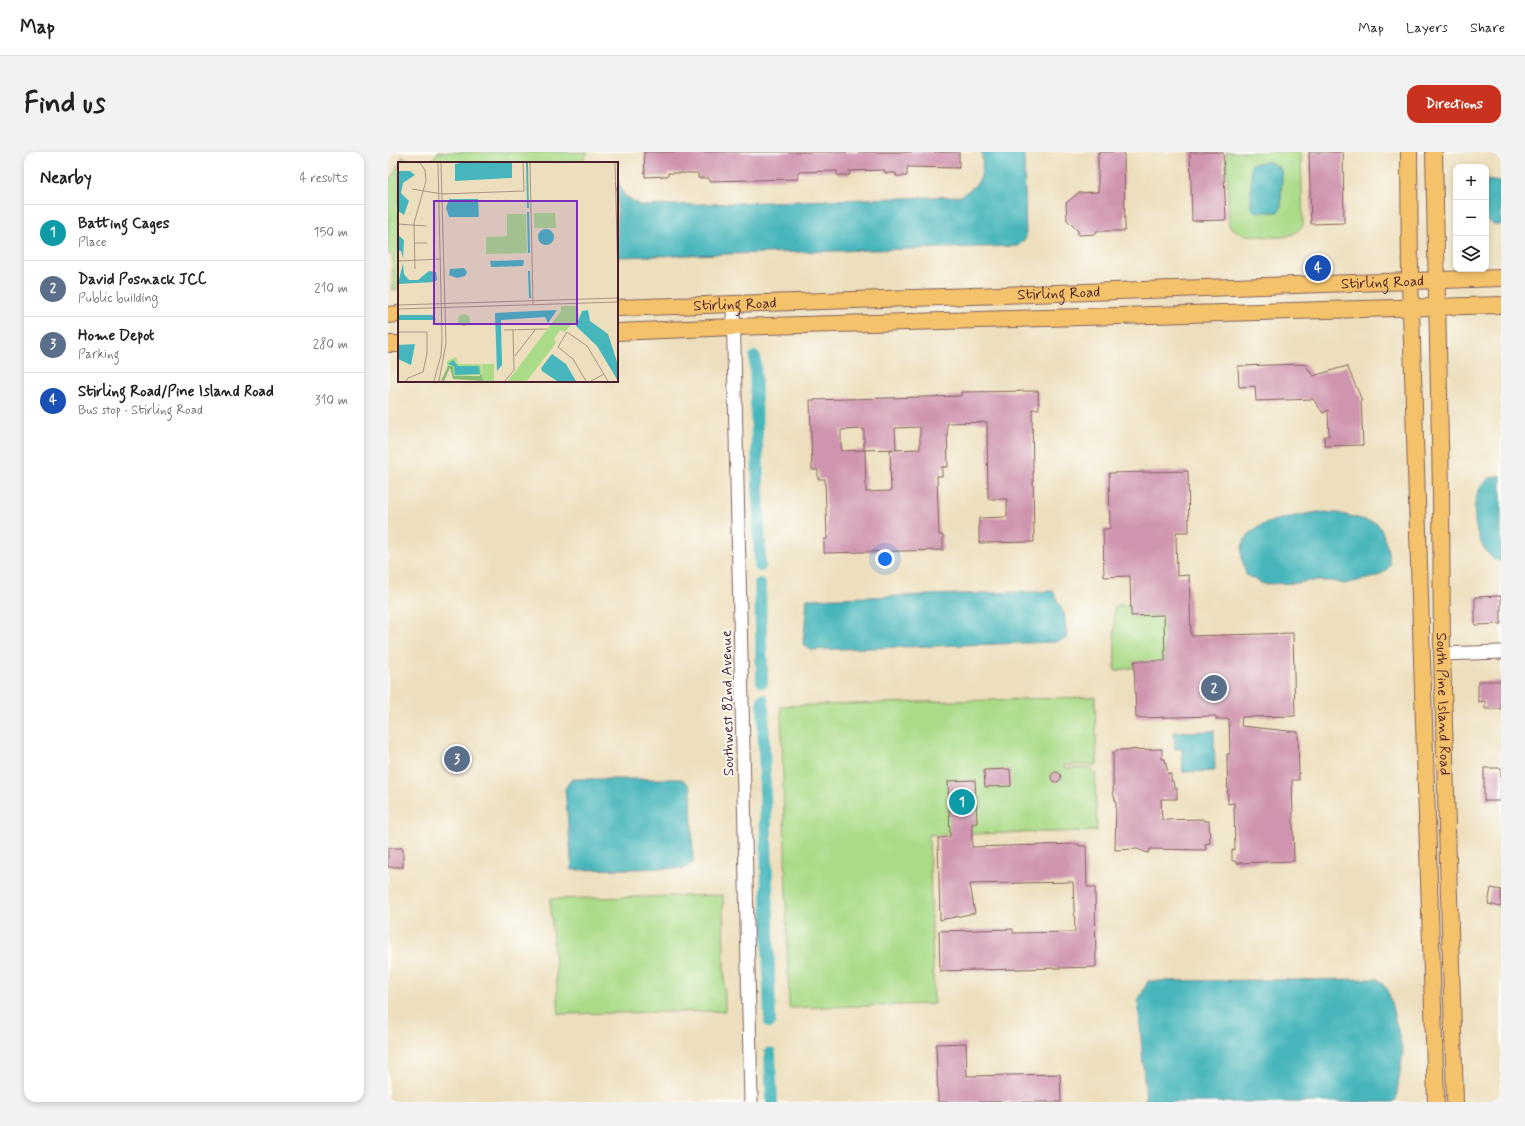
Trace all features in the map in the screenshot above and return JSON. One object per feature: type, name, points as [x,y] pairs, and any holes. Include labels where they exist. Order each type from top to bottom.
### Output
[{"type":"main road","name":"South Pine Island Road","points":[[1409,152],[1410,280],[1436,1102]]},
{"type":"main road","name":"South Pine Island Road","points":[[1434,152],[1441,490],[1442,654],[1455,1102]]},
{"type":"main road","name":"Stirling Road","points":[[618,308],[1501,278]]},
{"type":"main road","points":[[1059,293],[1060,317]]},
{"type":"main road","name":"Stirling Road","points":[[618,332],[1060,317],[1501,305]]},
{"type":"main road","points":[[388,315],[398,314]]},
{"type":"street","name":"Southwest 82nd Avenue","points":[[733,304],[751,1102]]},
{"type":"street","points":[[1442,654],[1501,652]]},
{"type":"green space","points":[[438,152],[588,152],[581,162],[431,162]]},
{"type":"green space","points":[[1226,152],[1301,152],[1303,225],[1298,231],[1285,237],[1270,237],[1241,234],[1229,226]]},
{"type":"green space","points":[[403,156],[411,162],[400,162]]},
{"type":"green space","points":[[398,165],[398,289],[393,290],[393,254],[388,254],[388,184]]},
{"type":"green space","points":[[1130,604],[1131,616],[1164,615],[1165,661],[1115,671],[1114,608],[1119,605]]},
{"type":"green space","points":[[1095,697],[1097,765],[1064,765],[1064,768],[1090,768],[1095,774],[1097,831],[929,835],[934,1004],[789,1008],[781,706]]},
{"type":"green space","points":[[723,895],[725,1011],[559,1014],[550,899]]},
{"type":"water","points":[[982,152],[1024,152],[1026,238],[1018,246],[618,257],[618,180],[624,195],[641,206],[960,196],[977,183],[982,174]]},
{"type":"water","points":[[1268,161],[1280,168],[1282,175],[1281,208],[1278,212],[1255,212],[1251,208],[1251,164]]},
{"type":"water","points":[[1489,180],[1501,182],[1501,225],[1496,225],[1489,222]]},
{"type":"water","points":[[1501,475],[1501,561],[1491,556],[1483,546],[1477,533],[1475,502],[1480,489],[1488,479]]},
{"type":"water","points":[[1317,512],[1338,513],[1377,523],[1382,531],[1387,546],[1390,564],[1386,571],[1376,577],[1344,584],[1332,581],[1308,581],[1298,583],[1263,584],[1246,575],[1242,557],[1242,547],[1246,538],[1253,530],[1274,521]]},
{"type":"water","points":[[1053,591],[1064,614],[1067,638],[1056,642],[810,650],[803,644],[807,599]]},
{"type":"water","points":[[1214,731],[1215,771],[1183,772],[1182,749],[1175,749],[1174,732]]},
{"type":"water","points":[[572,779],[682,779],[691,787],[693,862],[685,868],[572,870],[565,788]]},
{"type":"water","points":[[1378,979],[1388,990],[1403,1052],[1396,1099],[1393,1102],[1146,1102],[1138,1001],[1148,981]]},
{"type":"building","points":[[644,152],[959,152],[959,168],[907,167],[907,176],[896,176],[896,173],[885,173],[885,170],[849,171],[850,175],[837,175],[837,171],[798,172],[798,179],[709,181],[709,178],[698,178],[698,173],[668,173],[668,176],[645,177]]},
{"type":"building","points":[[1098,152],[1124,152],[1125,231],[1096,231],[1096,234],[1078,235],[1078,231],[1067,220],[1066,203],[1078,193],[1098,192]]},
{"type":"building","points":[[1190,152],[1223,152],[1226,220],[1192,221]]},
{"type":"building","points":[[1309,152],[1343,152],[1344,223],[1311,224]]},
{"type":"building","points":[[1305,364],[1313,376],[1347,366],[1361,398],[1363,445],[1325,446],[1324,436],[1329,436],[1328,410],[1323,413],[1313,399],[1256,401],[1255,386],[1239,387],[1238,366]]},
{"type":"building","points":[[1038,391],[1039,409],[1032,409],[1034,542],[979,543],[979,518],[1007,517],[1007,499],[988,499],[987,422],[947,423],[948,467],[942,467],[942,476],[937,476],[939,535],[943,535],[943,550],[824,553],[824,539],[827,539],[825,479],[818,479],[818,470],[812,470],[810,400],[961,396],[961,392]],"holes":[[[920,427],[920,449],[890,450],[891,491],[866,492],[865,450],[841,451],[841,430],[864,429],[864,450],[896,449],[895,428]]]},
{"type":"building","points":[[1188,471],[1189,532],[1176,532],[1177,576],[1189,575],[1191,636],[1293,633],[1295,716],[1242,717],[1241,726],[1298,732],[1299,780],[1292,780],[1294,861],[1236,863],[1235,861],[1232,861],[1232,850],[1235,850],[1234,803],[1228,804],[1227,754],[1230,754],[1229,719],[1216,719],[1216,716],[1136,718],[1134,661],[1165,661],[1164,615],[1131,616],[1130,576],[1104,577],[1103,529],[1110,529],[1109,473]]},
{"type":"building","points":[[1501,596],[1501,624],[1475,625],[1475,597]]},
{"type":"building","points":[[1478,681],[1501,681],[1501,709],[1485,709],[1485,701],[1478,702]]},
{"type":"building","points":[[1162,749],[1162,759],[1165,759],[1168,774],[1171,774],[1171,781],[1173,781],[1174,788],[1177,788],[1177,799],[1161,799],[1162,820],[1203,819],[1203,821],[1209,821],[1210,843],[1205,844],[1206,850],[1150,849],[1148,853],[1137,849],[1115,850],[1116,802],[1113,793],[1113,752],[1117,752],[1117,750]]},
{"type":"building","points":[[1484,768],[1501,768],[1501,801],[1484,801]]},
{"type":"building","points":[[1010,769],[1011,786],[985,787],[984,770]]},
{"type":"building","points":[[1054,772],[1058,772],[1060,773],[1060,781],[1054,782],[1051,779],[1051,775]]},
{"type":"building","points":[[975,780],[977,823],[972,824],[972,847],[1079,844],[1079,846],[1086,846],[1087,887],[1095,887],[1096,967],[940,971],[939,931],[1013,929],[1013,933],[1075,932],[1073,882],[970,884],[975,913],[940,920],[938,838],[950,837],[948,781]]},
{"type":"building","points":[[388,848],[403,848],[403,867],[388,867]]},
{"type":"building","points":[[1491,888],[1501,890],[1501,907],[1488,904]]},
{"type":"building","points":[[966,1043],[967,1076],[1060,1074],[1061,1102],[938,1102],[936,1044]]},
{"type":"waterway","points":[[755,357],[760,566]]},
{"type":"waterway","points":[[760,584],[762,682]]},
{"type":"waterway","points":[[763,700],[770,1022]]},
{"type":"waterway","points":[[770,1053],[772,1102]]},
{"type":"place","name":"Stirling Road/Pine Island Road","points":[[1318,268]]},
{"type":"place","name":"David Posnack JCC","points":[[1214,688]]},
{"type":"place","name":"Home Depot","points":[[457,759]]},
{"type":"place","name":"Batting Cages","points":[[962,802]]}]
